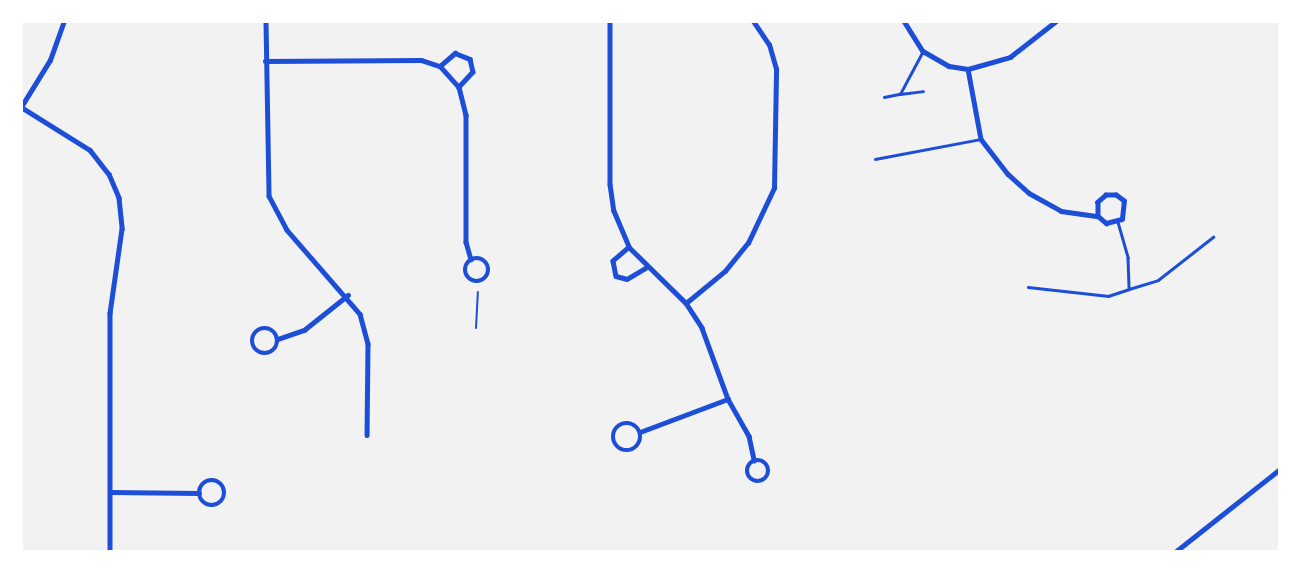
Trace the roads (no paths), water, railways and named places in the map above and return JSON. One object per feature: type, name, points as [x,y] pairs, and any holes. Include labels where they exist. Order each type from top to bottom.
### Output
[{"type":"street","points":[[65,21],[50,60],[21,107],[90,150],[109,174],[119,198],[122,229],[110,313],[110,552]]},
{"type":"street","points":[[266,21],[269,196],[287,230],[348,295],[367,335],[367,435]]},
{"type":"street","points":[[610,21],[610,184],[614,211],[629,247],[686,303],[710,343],[728,399],[749,436],[754,460],[746,474],[760,482],[766,478],[769,468],[754,460]]},
{"type":"street","points":[[686,303],[725,271],[748,243],[774,188],[776,69],[769,45],[753,21]]},
{"type":"street","points":[[904,21],[923,51],[949,66],[968,69],[1002,61],[1056,21]]},
{"type":"street","points":[[440,66],[455,53],[470,59],[473,72],[459,87]]},
{"type":"street","points":[[265,61],[421,60],[440,66],[459,87],[466,115],[466,242],[471,259],[465,274],[471,281],[483,281],[490,271],[488,264],[482,258],[471,259]]},
{"type":"street","points":[[968,69],[981,139],[1029,193],[1061,211],[1098,216],[1106,223],[1118,222],[1126,206],[1116,195],[1101,198],[1098,216]]},
{"type":"street","points":[[629,247],[614,261],[616,275],[627,279],[647,267]]},
{"type":"street","points":[[278,339],[272,330],[261,328],[253,345],[262,354],[271,354],[278,339],[304,330],[348,295]]},
{"type":"street","points":[[640,432],[728,399]]},
{"type":"street","points":[[622,424],[631,424],[640,432],[634,450],[620,450],[614,442],[615,430],[622,424]]},
{"type":"street","points":[[1175,552],[1280,469]]},
{"type":"street","points":[[110,492],[199,493],[210,506],[219,505],[226,493],[220,482],[212,480],[202,485],[199,493]]},
{"type":"lane","points":[[900,94],[923,51]]},
{"type":"lane","points":[[884,97],[923,91]]},
{"type":"lane","points":[[875,159],[981,139]]},
{"type":"lane","points":[[1118,222],[1128,257],[1129,289]]},
{"type":"lane","points":[[1028,286],[1108,296],[1158,280],[1213,237]]}]
